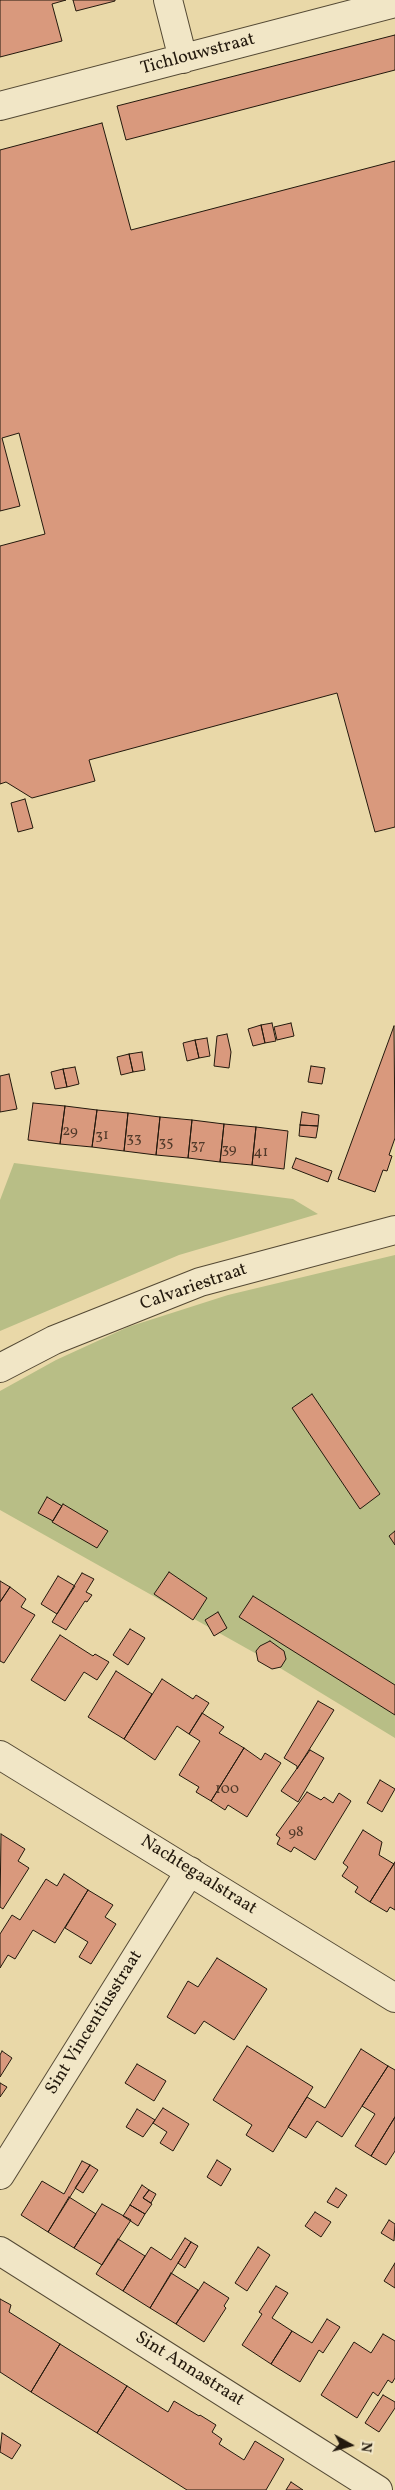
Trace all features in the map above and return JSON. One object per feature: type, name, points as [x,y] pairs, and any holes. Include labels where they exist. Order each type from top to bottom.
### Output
[{"type":"street","points":[[168,0],[183,59]]},
{"type":"street","name":"Tichlouwstraat","points":[[0,106],[395,3]]},
{"type":"street","name":"Calvariestraat","points":[[0,1368],[54,1340],[200,1282],[395,1230]]},
{"type":"street","name":"Nachtegaalstraat","points":[[0,1755],[395,1998]]},
{"type":"street","name":"Sint Vincentiusstraat","points":[[0,2175],[190,1872]]},
{"type":"street","name":"Sint Annastraat","points":[[0,2251],[378,2490]]},
{"type":"green space","points":[[14,1163],[293,1199],[318,1214],[179,1255],[0,1331],[0,1200]]},
{"type":"green space","points":[[395,1255],[395,1738],[262,1657],[0,1510],[0,1391],[56,1360],[128,1327],[228,1295]]},
{"type":"building","points":[[0,0],[66,0],[52,4],[62,41],[0,57]]},
{"type":"building","points":[[73,0],[115,0],[115,1],[76,11]]},
{"type":"building","points":[[395,35],[395,70],[126,140],[117,106]]},
{"type":"building","points":[[102,123],[131,230],[395,161],[395,827],[375,832],[337,693],[89,760],[95,781],[32,798],[6,782],[0,784],[0,546],[45,534],[19,433],[2,438],[20,506],[0,511],[0,150]]},
{"type":"building","points":[[25,799],[33,828],[18,832],[11,803]]},
{"type":"building","points":[[272,1023],[276,1041],[265,1043],[261,1025]]},
{"type":"building","points":[[291,1023],[294,1036],[277,1040],[274,1027]]},
{"type":"building","points":[[261,1025],[265,1043],[253,1046],[248,1029]]},
{"type":"building","points":[[394,1026],[395,1138],[389,1155],[392,1156],[387,1171],[383,1170],[375,1192],[338,1179]]},
{"type":"building","points":[[227,1034],[231,1052],[229,1068],[214,1066],[217,1036]]},
{"type":"building","points":[[207,1038],[210,1056],[199,1058],[195,1040]]},
{"type":"building","points":[[195,1040],[199,1058],[187,1061],[183,1043]]},
{"type":"building","points":[[142,1052],[145,1070],[133,1072],[129,1054]]},
{"type":"building","points":[[129,1054],[133,1072],[121,1075],[117,1057]]},
{"type":"building","points":[[311,1066],[325,1068],[322,1084],[308,1082]]},
{"type":"building","points":[[75,1067],[79,1084],[67,1087],[63,1069]]},
{"type":"building","points":[[63,1069],[67,1087],[55,1089],[51,1072]]},
{"type":"building","points":[[9,1074],[17,1109],[0,1112],[0,1076]]},
{"type":"building","points":[[33,1103],[65,1106],[60,1144],[28,1140]]},
{"type":"building","points":[[65,1106],[97,1110],[92,1147],[60,1144]]},
{"type":"building","points":[[97,1110],[128,1113],[124,1151],[92,1147]]},
{"type":"building","points":[[302,1112],[319,1115],[318,1126],[300,1125]]},
{"type":"building","points":[[128,1113],[160,1117],[156,1155],[124,1151]]},
{"type":"building","points":[[160,1117],[192,1120],[188,1158],[156,1155]]},
{"type":"building","points":[[192,1120],[224,1124],[220,1162],[188,1158]]},
{"type":"building","points":[[224,1124],[256,1127],[252,1165],[220,1162]]},
{"type":"building","points":[[300,1125],[318,1126],[316,1138],[299,1136]]},
{"type":"building","points":[[256,1127],[288,1131],[284,1169],[252,1165]]},
{"type":"building","points":[[296,1158],[332,1171],[328,1182],[292,1168]]},
{"type":"building","points":[[312,1394],[380,1494],[360,1509],[292,1408]]},
{"type":"building","points":[[47,1497],[62,1506],[53,1521],[38,1513]]},
{"type":"building","points":[[63,1504],[108,1531],[97,1548],[52,1522]]},
{"type":"building","points":[[395,1531],[395,1545],[389,1536]]},
{"type":"building","points":[[169,1572],[207,1598],[193,1620],[154,1594]]},
{"type":"building","points":[[82,1573],[94,1579],[86,1592],[92,1595],[87,1602],[85,1601],[66,1630],[52,1622]]},
{"type":"building","points":[[58,1576],[75,1586],[57,1614],[41,1604]]},
{"type":"building","points":[[0,1581],[10,1587],[0,1602]]},
{"type":"building","points":[[10,1587],[26,1599],[21,1607],[35,1615],[4,1663],[0,1661],[0,1602]]},
{"type":"building","points":[[253,1596],[395,1685],[395,1715],[239,1617]]},
{"type":"building","points":[[218,1612],[227,1628],[214,1636],[205,1620]]},
{"type":"building","points":[[130,1629],[145,1638],[128,1665],[113,1655]]},
{"type":"building","points":[[60,1635],[93,1656],[95,1654],[109,1662],[97,1680],[84,1672],[65,1701],[31,1680]]},
{"type":"building","points":[[270,1641],[284,1651],[286,1659],[281,1667],[272,1669],[258,1661],[256,1651],[260,1646]]},
{"type":"building","points":[[116,1671],[152,1694],[124,1739],[88,1717]]},
{"type":"building","points":[[162,1679],[193,1699],[196,1695],[209,1703],[189,1734],[177,1726],[155,1760],[124,1739]]},
{"type":"building","points":[[318,1701],[334,1710],[297,1769],[297,1766],[284,1758]]},
{"type":"building","points":[[202,1713],[224,1727],[219,1733],[244,1748],[211,1801],[196,1792],[199,1787],[179,1775],[200,1741],[189,1734]]},
{"type":"building","points":[[244,1748],[261,1760],[265,1753],[281,1763],[247,1817],[228,1805],[225,1810],[211,1801]]},
{"type":"building","points":[[310,1750],[324,1758],[298,1802],[281,1791]]},
{"type":"building","points":[[380,1780],[395,1789],[382,1812],[367,1803]]},
{"type":"building","points":[[307,1792],[321,1800],[324,1797],[333,1803],[339,1793],[351,1801],[315,1860],[294,1847],[291,1852],[277,1844],[280,1838],[276,1835]]},
{"type":"building","points":[[363,1830],[382,1842],[379,1855],[394,1864],[370,1902],[355,1892],[358,1887],[342,1876],[348,1867],[343,1863]]},
{"type":"building","points":[[1,1834],[25,1849],[18,1861],[29,1868],[3,1909],[0,1907]]},
{"type":"building","points":[[395,1862],[395,1910],[390,1907],[387,1912],[370,1902]]},
{"type":"building","points":[[64,1874],[88,1890],[55,1943],[33,1930],[15,1959],[8,1955],[0,1968],[0,1934],[12,1915],[20,1920],[46,1879],[57,1886]]},
{"type":"building","points":[[88,1890],[113,1905],[105,1917],[116,1924],[91,1964],[79,1957],[88,1942],[65,1928]]},
{"type":"building","points":[[217,1958],[267,1989],[234,2040],[204,2021],[195,2034],[167,2017],[188,1981],[198,1987]]},
{"type":"building","points":[[247,2046],[313,2087],[273,2152],[246,2135],[252,2125],[213,2100]]},
{"type":"building","points":[[361,2049],[388,2066],[342,2137],[317,2121],[306,2138],[288,2127],[307,2097],[325,2108]]},
{"type":"building","points":[[2,2051],[12,2058],[0,2077],[0,2055]]},
{"type":"building","points":[[137,2064],[166,2081],[154,2101],[125,2083]]},
{"type":"building","points":[[388,2066],[395,2070],[395,2117],[371,2156],[355,2146],[375,2114],[362,2106]]},
{"type":"building","points":[[0,2083],[7,2087],[0,2097]]},
{"type":"building","points":[[163,2108],[189,2124],[173,2151],[160,2143],[167,2132],[153,2123]]},
{"type":"building","points":[[137,2109],[155,2120],[143,2137],[126,2127]]},
{"type":"building","points":[[395,2117],[395,2151],[386,2165],[371,2156]]},
{"type":"building","points":[[217,2160],[231,2169],[221,2186],[207,2177]]},
{"type":"building","points":[[82,2161],[90,2165],[48,2232],[21,2215],[42,2181],[64,2194]]},
{"type":"building","points":[[90,2165],[98,2170],[83,2193],[75,2188]]},
{"type":"building","points":[[142,2185],[149,2190],[143,2198],[152,2204],[145,2214],[130,2205]]},
{"type":"building","points":[[336,2188],[347,2195],[338,2208],[327,2202]]},
{"type":"building","points":[[149,2190],[156,2194],[151,2203],[143,2198]]},
{"type":"building","points":[[69,2197],[96,2214],[74,2248],[48,2232]]},
{"type":"building","points":[[102,2204],[131,2220],[102,2265],[74,2248]]},
{"type":"building","points":[[130,2205],[145,2214],[138,2226],[123,2216]]},
{"type":"building","points":[[315,2212],[331,2222],[321,2237],[305,2226]]},
{"type":"building","points":[[389,2220],[395,2224],[394,2241],[381,2233]]},
{"type":"building","points":[[185,2238],[191,2242],[150,2308],[123,2291],[151,2247],[171,2260]]},
{"type":"building","points":[[118,2239],[145,2256],[123,2291],[96,2274]]},
{"type":"building","points":[[191,2242],[198,2246],[185,2268],[178,2263]]},
{"type":"building","points":[[258,2247],[270,2255],[247,2291],[235,2283]]},
{"type":"building","points":[[395,2263],[395,2288],[384,2281]]},
{"type":"building","points":[[171,2273],[198,2290],[176,2324],[150,2308]]},
{"type":"building","points":[[204,2282],[229,2298],[224,2306],[226,2308],[204,2342],[176,2324]]},
{"type":"building","points":[[276,2286],[288,2293],[272,2318],[292,2331],[271,2364],[242,2345],[262,2314],[259,2312]]},
{"type":"building","points":[[0,2299],[11,2305],[9,2312],[60,2344],[31,2392],[0,2372]]},
{"type":"building","points":[[327,2319],[340,2327],[323,2353],[319,2350],[300,2382],[271,2364],[292,2331],[312,2343]]},
{"type":"building","points":[[383,2334],[395,2341],[395,2378],[392,2383],[388,2380],[378,2396],[373,2392],[357,2418],[321,2395],[354,2342],[371,2353]]},
{"type":"building","points":[[60,2344],[127,2386],[97,2433],[31,2392]]},
{"type":"building","points":[[127,2386],[168,2412],[174,2401],[216,2425],[212,2432],[222,2439],[219,2444],[244,2460],[255,2441],[284,2459],[266,2490],[187,2490],[97,2433]]},
{"type":"building","points":[[383,2395],[395,2402],[395,2408],[379,2432],[365,2423]]},
{"type":"building","points":[[2,2433],[21,2445],[12,2459],[0,2452]]},
{"type":"building","points":[[291,2482],[303,2490],[286,2490]]}]
